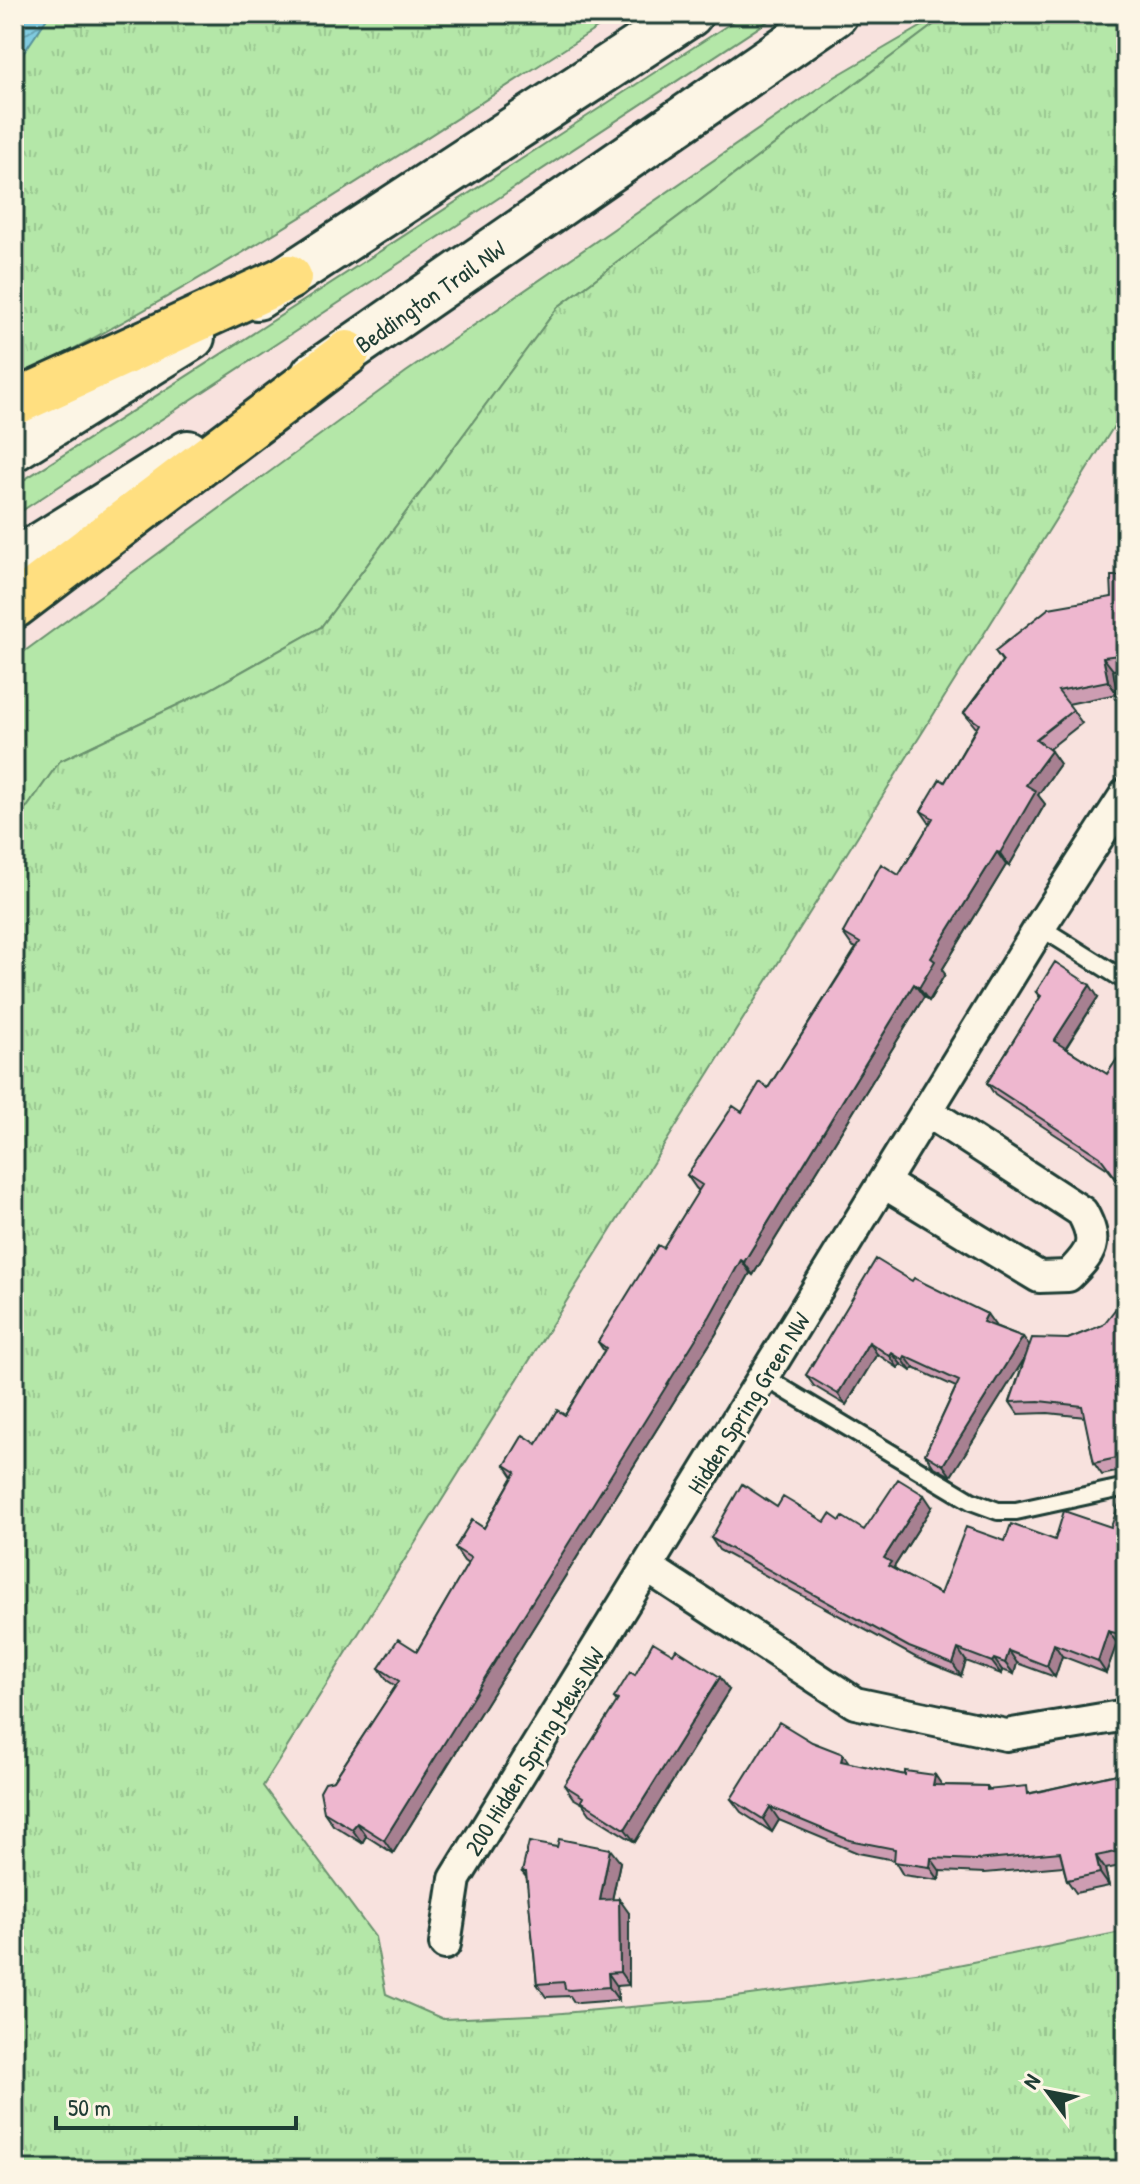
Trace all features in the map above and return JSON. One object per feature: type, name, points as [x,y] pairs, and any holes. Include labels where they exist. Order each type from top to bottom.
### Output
[{"type":"highway","points":[[14,403],[289,277]]},
{"type":"highway","points":[[14,606],[347,353]]},
{"type":"main road","points":[[14,448],[289,277],[690,14]]},
{"type":"main road","name":"Beddington Trail NW","points":[[14,562],[347,353],[835,14]]},
{"type":"street","name":"Hidden Spring Green NW","points":[[647,1567],[1040,927],[1126,794]]},
{"type":"street","points":[[884,1183],[1039,1277],[1068,1276],[1089,1255],[1093,1231],[1082,1212],[928,1112]]},
{"type":"street","points":[[647,1567],[855,1703],[1006,1735],[1126,1715]]},
{"type":"street","name":"200 Hidden Spring Mews NW","points":[[445,1944],[455,1879],[647,1567]]},
{"type":"lane","points":[[1040,927],[1126,981]]},
{"type":"lane","points":[[764,1377],[947,1488],[998,1511],[1016,1511],[1126,1487]]},
{"type":"green space","points":[[14,14],[619,14],[246,251],[14,380]]},
{"type":"green space","points":[[745,14],[779,14],[14,516],[14,486]]},
{"type":"green space","points":[[943,14],[948,14],[558,307],[321,627],[209,690],[60,761],[28,806],[14,817],[14,659],[406,372],[833,78]]},
{"type":"green space","points":[[948,14],[1126,14],[1126,407],[263,1786],[375,1937],[386,1994],[443,2019],[551,2014],[721,1999],[923,1972],[1126,1931],[1126,2170],[14,2170],[14,817],[28,806],[60,761],[209,690],[321,627],[558,307]]},
{"type":"water","points":[[14,14],[50,14],[14,67]]},
{"type":"building","points":[[1111,576],[1126,576],[1126,654],[1103,657],[1108,681],[1058,691],[1073,710],[1036,739],[1051,751],[1026,785],[1036,791],[1000,853],[997,852],[931,958],[935,961],[919,988],[914,984],[744,1262],[741,1260],[710,1316],[384,1840],[357,1823],[352,1829],[324,1812],[320,1791],[325,1782],[334,1780],[399,1681],[379,1668],[398,1639],[417,1651],[471,1558],[455,1548],[472,1520],[484,1528],[516,1472],[505,1465],[523,1435],[537,1444],[557,1410],[565,1415],[606,1348],[598,1342],[658,1245],[663,1248],[702,1185],[687,1175],[733,1106],[742,1112],[760,1082],[768,1088],[860,943],[843,933],[881,864],[899,875],[933,818],[921,811],[940,779],[945,782],[979,724],[964,713],[1003,661],[995,651],[1049,608],[1112,597]]},
{"type":"building","points":[[1126,859],[1126,885],[1115,877]]},
{"type":"building","points":[[1126,935],[1126,956],[1117,950]]},
{"type":"building","points":[[1055,962],[1090,985],[1054,1041],[1107,1074],[1126,1046],[1126,1170],[1116,1178],[1100,1157],[987,1083],[1041,996],[1036,992]]},
{"type":"building","points":[[876,1259],[912,1281],[914,1278],[987,1314],[983,1322],[1023,1337],[943,1465],[925,1454],[959,1381],[905,1356],[903,1360],[892,1353],[890,1356],[869,1342],[838,1394],[806,1375]]},
{"type":"building","points":[[1117,1307],[1126,1312],[1126,1384],[1115,1388],[1126,1456],[1094,1463],[1082,1406],[1039,1401],[1010,1402],[1032,1338],[1068,1339],[1103,1325]]},
{"type":"building","points":[[898,1479],[924,1495],[884,1558],[891,1562],[888,1566],[940,1594],[966,1527],[1005,1541],[1011,1524],[1055,1540],[1064,1511],[1111,1527],[1121,1498],[1126,1500],[1126,1636],[1108,1631],[1098,1661],[1054,1644],[1047,1666],[1009,1651],[1005,1663],[994,1659],[992,1662],[958,1649],[953,1664],[909,1647],[711,1538],[742,1484],[777,1507],[783,1497],[825,1522],[830,1514],[840,1521],[843,1517],[864,1530]]},
{"type":"building","points":[[653,1642],[673,1654],[676,1649],[720,1677],[625,1829],[581,1801],[583,1797],[564,1785],[618,1700],[614,1698],[630,1672],[635,1675]]},
{"type":"building","points":[[779,1722],[812,1742],[843,1754],[841,1761],[905,1775],[905,1771],[935,1775],[933,1785],[987,1786],[987,1790],[1027,1786],[1028,1794],[1126,1772],[1126,1850],[1096,1856],[1100,1873],[1067,1880],[1060,1852],[976,1860],[931,1858],[930,1867],[894,1862],[895,1849],[849,1840],[770,1807],[763,1819],[731,1799]]},
{"type":"building","points":[[559,1839],[610,1849],[600,1900],[619,1899],[620,1972],[608,1973],[609,1987],[570,1990],[565,1989],[564,1982],[537,1984],[526,1872],[522,1872],[529,1842],[557,1847]]}]
